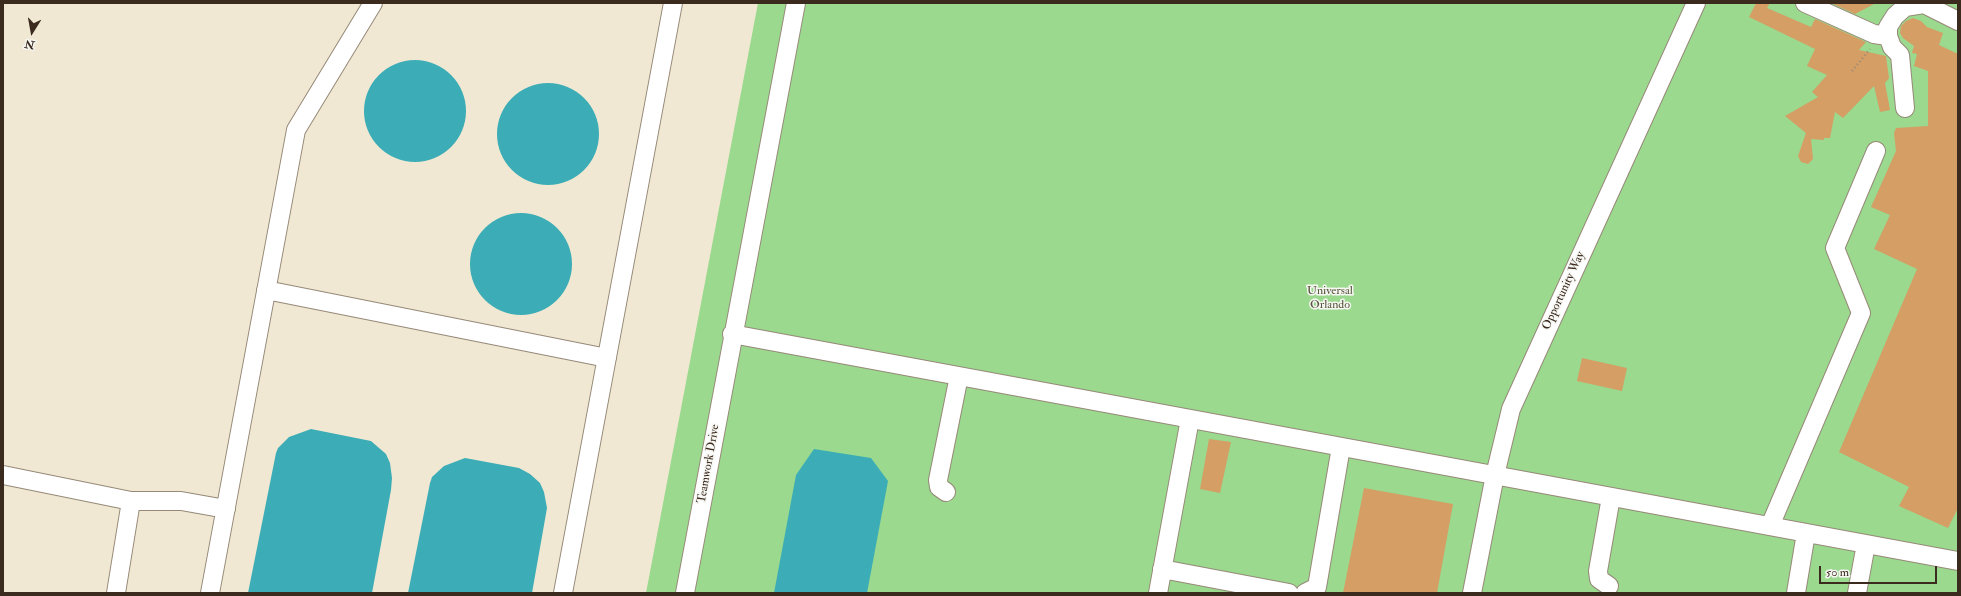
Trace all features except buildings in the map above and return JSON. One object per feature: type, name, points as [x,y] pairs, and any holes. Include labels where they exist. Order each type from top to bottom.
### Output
[{"type":"street","points":[[210,593],[296,130],[373,3]]},
{"type":"street","points":[[563,593],[672,3]]},
{"type":"street","name":"Teamwork Drive","points":[[685,593],[732,334],[796,3]]},
{"type":"street","name":"Opportunity Way","points":[[1472,593],[1495,475],[1511,408],[1696,3]]},
{"type":"street","points":[[1805,3],[1874,34],[1888,36]]},
{"type":"street","points":[[1905,108],[1900,55],[1892,47],[1888,36],[1888,27],[1895,16],[1905,7],[1924,3],[1958,21]]},
{"type":"street","points":[[1770,526],[1861,313],[1835,248],[1876,151]]},
{"type":"street","points":[[266,290],[607,358]]},
{"type":"street","points":[[732,334],[1958,561]]},
{"type":"street","points":[[946,492],[939,487],[938,480],[959,376]]},
{"type":"street","points":[[1158,593],[1190,419]]},
{"type":"street","points":[[1304,593],[1316,587],[1340,447]]},
{"type":"street","points":[[3,475],[131,501],[181,501],[226,508]]},
{"type":"street","points":[[1609,586],[1599,579],[1598,570],[1612,497]]},
{"type":"street","points":[[116,593],[131,501]]},
{"type":"street","points":[[1796,593],[1806,533]]},
{"type":"street","points":[[1857,593],[1866,544]]},
{"type":"street","points":[[1162,569],[1290,593]]},
{"type":"path","points":[[1852,71],[1872,46]]},
{"type":"green space","name":"Universal Orlando","points":[[758,3],[1958,3],[1958,593],[646,593]]},
{"type":"water","points":[[415,60],[425,61],[444,68],[458,82],[465,101],[465,121],[458,140],[444,154],[425,161],[415,162],[405,161],[386,154],[372,140],[365,121],[364,111],[365,101],[372,82],[386,68],[405,61]]},
{"type":"water","points":[[548,83],[558,84],[577,91],[591,105],[598,124],[598,144],[591,163],[577,177],[558,184],[548,185],[538,184],[519,177],[505,163],[498,144],[497,134],[498,124],[505,105],[519,91],[538,84]]},
{"type":"water","points":[[521,213],[531,214],[550,221],[564,235],[571,254],[571,274],[564,293],[550,307],[531,314],[521,315],[511,314],[492,307],[478,293],[471,274],[470,264],[471,254],[478,235],[492,221],[511,214]]},
{"type":"water","points":[[311,429],[371,441],[386,454],[390,463],[392,478],[391,490],[372,593],[248,593],[276,453],[278,448],[289,437]]},
{"type":"water","points":[[814,449],[871,458],[888,481],[867,593],[774,593],[796,475]]},
{"type":"water","points":[[465,458],[519,468],[530,474],[540,483],[544,492],[547,508],[532,593],[408,593],[432,477],[444,466]]}]
